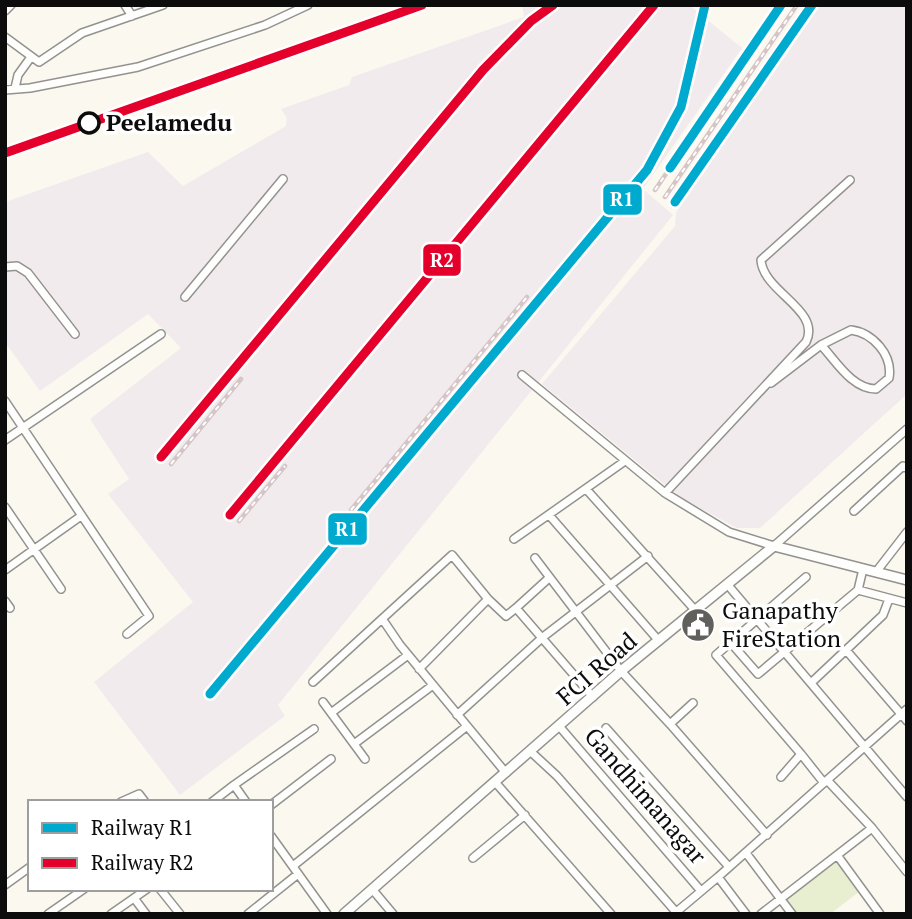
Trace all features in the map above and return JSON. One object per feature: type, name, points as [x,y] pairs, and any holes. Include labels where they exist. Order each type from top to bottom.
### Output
[{"type":"street","points":[[5,11],[11,5]]},
{"type":"street","points":[[125,5],[132,16]]},
{"type":"street","points":[[5,37],[39,62],[82,33],[163,5]]},
{"type":"street","points":[[5,90],[30,88],[138,67],[265,25],[308,5]]},
{"type":"street","points":[[15,88],[18,75],[31,57]]},
{"type":"street","points":[[185,297],[283,179]]},
{"type":"street","points":[[768,386],[773,375],[806,342],[811,327],[773,284],[761,267],[761,260],[850,180]]},
{"type":"street","points":[[5,267],[17,266],[28,273],[75,334]]},
{"type":"street","points":[[666,493],[768,386],[821,345],[850,330],[869,335],[889,359],[890,378],[885,385],[868,389],[856,383],[821,345]]},
{"type":"street","points":[[5,440],[161,334]]},
{"type":"street","points":[[522,375],[666,493],[729,532],[907,580]]},
{"type":"street","points":[[5,401],[149,616],[127,634]]},
{"type":"street","points":[[774,546],[907,429]]},
{"type":"street","points":[[514,539],[625,461]]},
{"type":"street","points":[[853,512],[906,466]]},
{"type":"street","points":[[586,489],[695,610]]},
{"type":"street","points":[[5,507],[61,589]]},
{"type":"street","points":[[549,515],[659,641]]},
{"type":"street","points":[[5,570],[81,516]]},
{"type":"street","points":[[876,572],[907,533]]},
{"type":"street","name":"FCI Road","points":[[344,914],[621,671],[774,546]]},
{"type":"street","points":[[313,682],[452,555],[488,599],[506,616],[549,578]]},
{"type":"street","points":[[457,715],[543,637],[648,556]]},
{"type":"street","points":[[535,558],[621,671],[766,835]]},
{"type":"street","points":[[731,643],[758,674],[858,590],[863,569]]},
{"type":"street","points":[[806,576],[716,655],[825,782],[872,828],[907,872]]},
{"type":"street","points":[[727,584],[907,797]]},
{"type":"street","points":[[858,590],[907,603]]},
{"type":"street","points":[[419,669],[488,599]]},
{"type":"street","points":[[812,682],[883,615],[889,599]]},
{"type":"street","points":[[5,601],[10,608]]},
{"type":"street","points":[[516,608],[593,697]]},
{"type":"street","points":[[383,620],[419,669],[506,773]]},
{"type":"street","points":[[846,650],[904,711],[907,721]]},
{"type":"street","points":[[331,713],[408,655]]},
{"type":"street","points":[[354,744],[433,685]]},
{"type":"street","points":[[323,702],[365,759]]},
{"type":"street","points":[[670,724],[694,703]]},
{"type":"street","points":[[530,751],[557,776],[675,913],[747,853],[904,711]]},
{"type":"street","points":[[293,866],[467,726]]},
{"type":"street","name":"Gandhimanagar","points":[[559,726],[701,891]]},
{"type":"street","points":[[215,800],[314,729]]},
{"type":"street","points":[[606,729],[729,867]]},
{"type":"street","points":[[781,777],[801,754]]},
{"type":"street","points":[[273,803],[331,759]]},
{"type":"street","points":[[495,782],[611,914]]},
{"type":"street","points":[[234,785],[245,800]]},
{"type":"street","points":[[125,800],[138,794],[143,800]]},
{"type":"street","points":[[473,858],[525,815]]},
{"type":"street","points":[[761,914],[872,828]]},
{"type":"street","points":[[273,839],[327,914]]},
{"type":"street","points":[[747,853],[792,914]]},
{"type":"street","points":[[837,855],[880,914]]},
{"type":"street","points":[[5,885],[28,868]]},
{"type":"street","points":[[248,914],[298,874]]},
{"type":"street","points":[[718,877],[746,914]]},
{"type":"street","points":[[372,889],[393,914]]},
{"type":"street","points":[[52,912],[81,891]]},
{"type":"street","points":[[111,914],[144,891]]},
{"type":"street","points":[[165,891],[180,914]]},
{"type":"street","points":[[134,898],[146,914]]},
{"type":"shaded area","points":[[522,5],[689,5],[742,48],[643,189],[673,215],[278,705],[285,716],[180,795],[94,682],[193,602],[108,494],[129,479],[90,419],[181,348],[148,314],[40,391],[5,342],[5,202],[148,152],[183,186],[286,126],[287,118],[281,109],[349,85],[352,77],[524,17]]},
{"type":"shaded area","points":[[818,5],[907,5],[907,394],[760,528],[737,528],[681,498],[542,384],[675,226],[676,213],[683,201]]},
{"type":"green space","points":[[837,858],[860,891],[830,914],[794,914],[783,899]]},
{"type":"railway","points":[[5,153],[422,5]]},
{"type":"railway","points":[[161,457],[483,70],[531,21],[553,5]]},
{"type":"railway","points":[[230,515],[654,5]]},
{"type":"railway","points":[[210,694],[647,170],[681,107],[705,5]]},
{"type":"railway","points":[[655,190],[781,5]]},
{"type":"railway","points":[[665,197],[797,5]]},
{"type":"railway","points":[[675,202],[812,5]]},
{"type":"railway","points":[[351,510],[527,297]]},
{"type":"railway","points":[[171,464],[241,379]]},
{"type":"railway","points":[[239,521],[285,466]]},
{"type":"rail line","name":"R2","points":[[5,153],[422,5]]},
{"type":"rail line","name":"R2","points":[[161,457],[483,70],[531,21],[553,5]]},
{"type":"rail line","name":"R2","points":[[230,515],[654,5]]},
{"type":"rail line","name":"R1","points":[[210,694],[647,170],[681,107],[705,5]]},
{"type":"rail line","name":"R1","points":[[670,168],[781,5]]},
{"type":"rail line","name":"R1","points":[[675,202],[812,5]]},
{"type":"place","name":"Peelamedu","points":[[89,123]]},
{"type":"place","name":"Ganapathy FireStation","points":[[698,625]]}]
